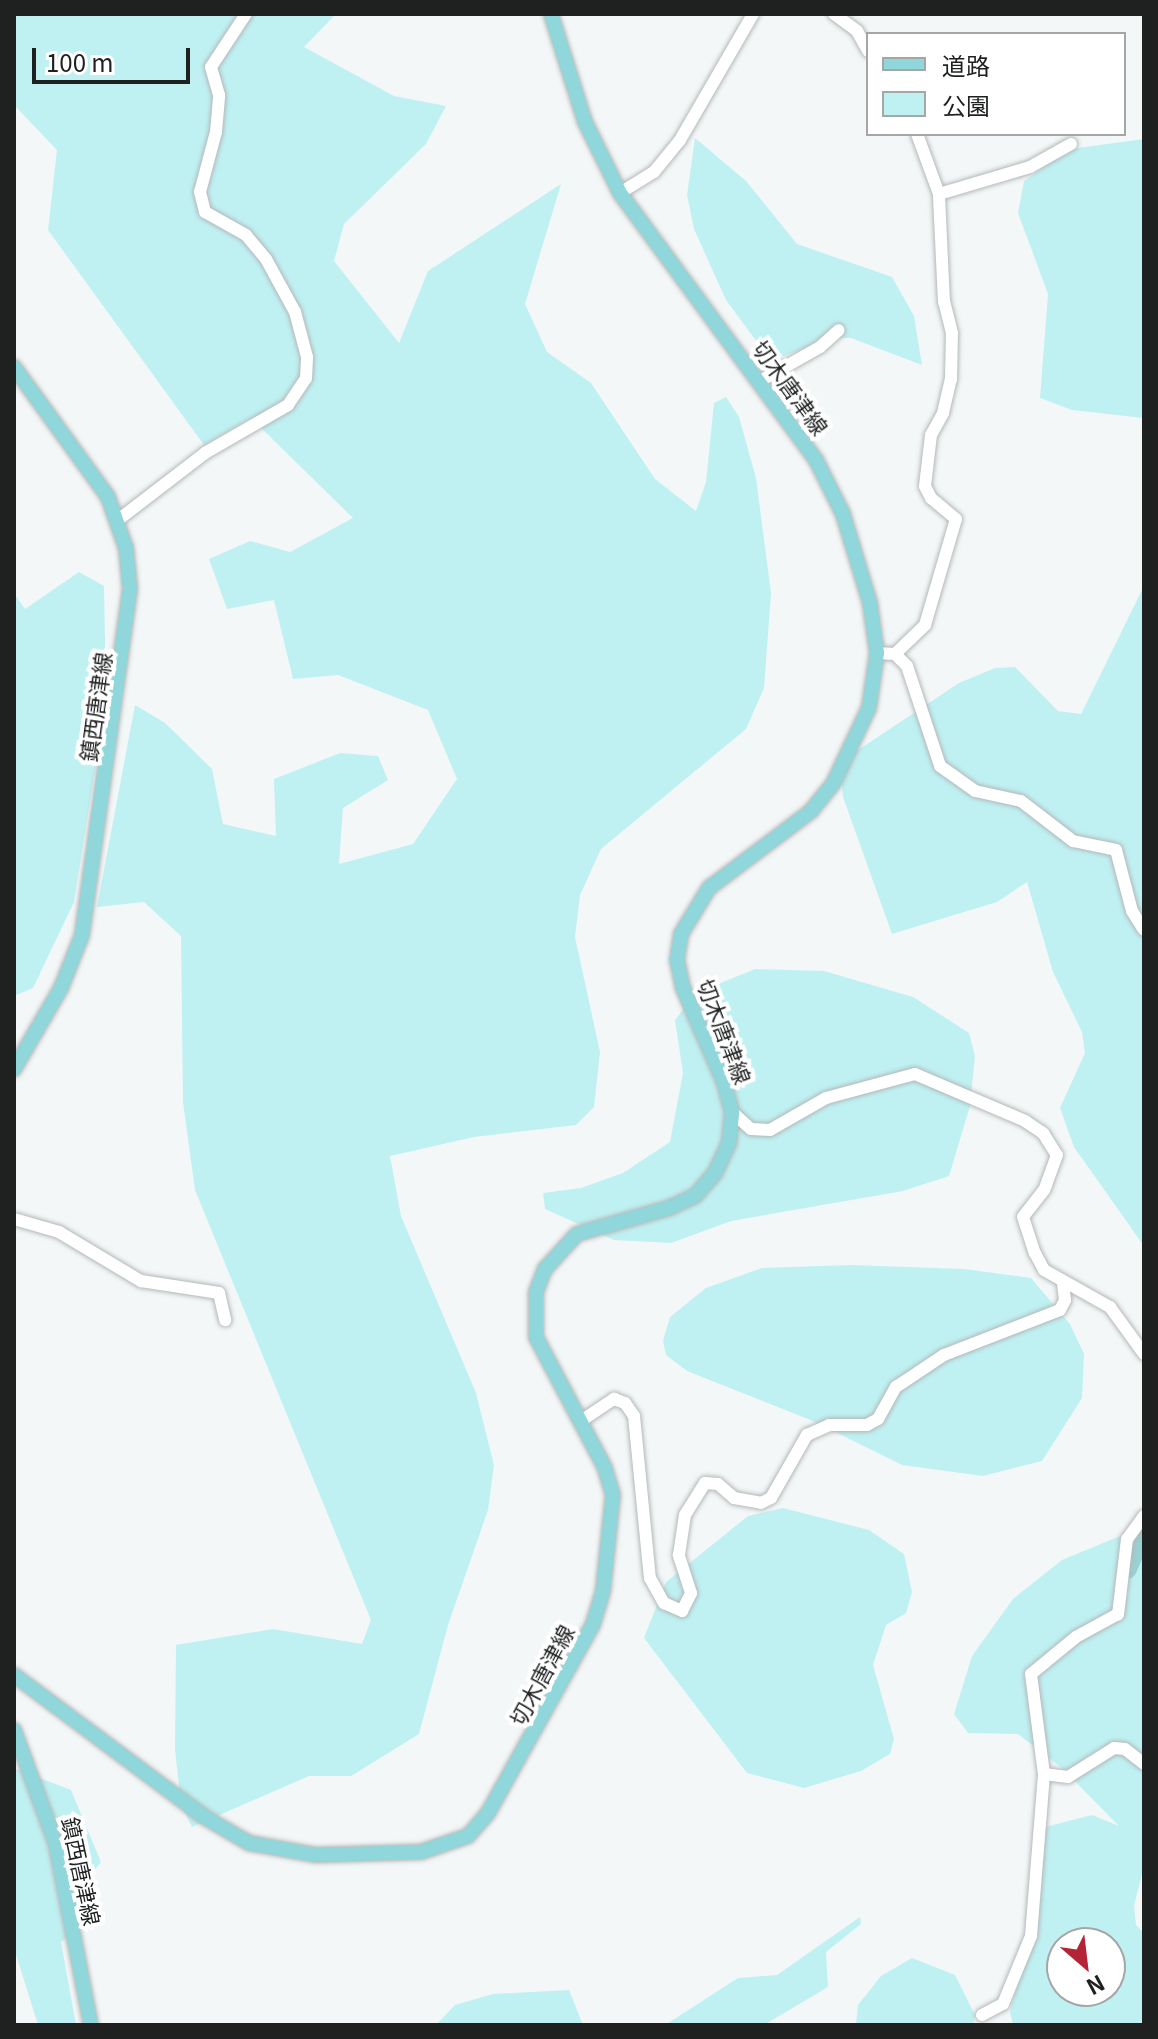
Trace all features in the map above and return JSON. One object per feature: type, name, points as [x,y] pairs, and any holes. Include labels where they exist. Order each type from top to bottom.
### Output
[{"type":"main road","name":"切木唐津線","points":[[14,1675],[206,1818],[249,1843],[316,1855],[421,1852],[449,1846],[468,1836],[501,1794],[593,1624],[603,1591],[613,1495],[581,1421],[536,1337],[536,1292],[545,1269],[577,1234],[695,1196],[715,1173],[729,1143],[732,1112],[724,1082],[683,988],[677,960],[681,934],[709,888],[811,811],[833,784],[869,708],[877,653],[870,603],[843,514],[816,460],[620,193],[585,122],[551,14]]},
{"type":"main road","name":"鎮西唐津線","points":[[14,367],[85,463],[118,520],[130,589],[128,627],[90,900],[61,988],[14,1069]]},
{"type":"main road","name":"鎮西唐津線","points":[[14,1730],[56,1844],[91,2025]]},
{"type":"street","points":[[118,520],[205,453],[288,405],[306,378],[307,357],[295,312],[266,259],[246,235],[205,212],[200,192],[216,132],[219,95],[211,67],[246,14]]},
{"type":"street","points":[[620,193],[654,172],[680,140],[753,14]]},
{"type":"street","points":[[834,14],[857,31],[866,47]]},
{"type":"street","points":[[877,653],[895,654],[925,625],[956,519],[931,498],[925,486],[931,435],[943,413],[951,379],[952,333],[944,302],[939,194],[918,136]]},
{"type":"street","points":[[939,194],[1030,167],[1071,144]]},
{"type":"street","points":[[760,381],[820,347],[839,330]]},
{"type":"street","points":[[895,654],[914,683],[940,766],[975,791],[1021,801],[1073,841],[1116,850],[1132,911],[1144,930]]},
{"type":"street","points":[[732,1112],[751,1129],[770,1130],[826,1098],[915,1074],[1025,1121],[1043,1133],[1057,1155],[1044,1190],[1023,1217],[1044,1270],[1063,1283],[1088,1291],[1110,1307],[1144,1354]]},
{"type":"street","points":[[14,1219],[59,1232],[141,1281],[219,1293],[225,1320]]},
{"type":"street","points":[[581,1421],[614,1399],[625,1403],[634,1416],[650,1578],[664,1603],[682,1611],[691,1593],[679,1555],[685,1515],[705,1483],[718,1484],[734,1498],[761,1503],[771,1498],[807,1435],[829,1425],[867,1425],[878,1419],[896,1387],[944,1355],[1060,1310],[1065,1300],[1063,1283]]},
{"type":"street","points":[[982,2015],[1003,2004],[1031,1936],[1030,1894],[1044,1774],[1031,1674],[1076,1637],[1118,1614],[1127,1539],[1144,1516]]},
{"type":"street","points":[[1044,1774],[1068,1777],[1114,1748],[1125,1749],[1144,1764]]},
{"type":"green space","points":[[14,14],[336,14],[304,47],[394,96],[446,106],[426,144],[344,224],[334,261],[399,343],[428,271],[561,184],[525,304],[547,352],[591,383],[655,479],[696,511],[706,482],[714,403],[726,397],[739,417],[756,478],[771,593],[764,688],[746,729],[601,849],[580,895],[575,937],[600,1052],[594,1107],[576,1125],[474,1137],[390,1156],[401,1216],[476,1393],[494,1465],[488,1510],[448,1625],[419,1734],[351,1776],[309,1776],[192,1827],[181,1805],[175,1749],[176,1645],[273,1629],[362,1644],[371,1620],[195,1190],[183,1102],[181,936],[144,902],[97,907],[135,705],[165,723],[212,769],[223,824],[276,836],[274,779],[340,753],[378,756],[388,780],[343,808],[339,864],[413,844],[457,779],[428,710],[338,675],[293,679],[274,600],[227,609],[209,559],[250,541],[290,552],[353,518],[251,418],[204,445],[48,230],[57,150],[14,105]]},
{"type":"green space","points":[[695,138],[746,181],[797,244],[892,277],[914,316],[922,365],[851,338],[830,338],[771,361],[726,300],[694,229],[687,195]]},
{"type":"green space","points":[[1144,139],[1144,418],[1072,410],[1040,398],[1048,294],[1018,213],[1024,181],[1070,149]]},
{"type":"green space","points":[[79,572],[104,586],[106,701],[74,902],[33,988],[14,996],[14,593],[25,609]]},
{"type":"green space","points":[[1144,586],[1144,1246],[1074,1147],[1060,1108],[1085,1053],[1082,1032],[1053,972],[1027,882],[997,902],[892,934],[843,797],[840,762],[959,683],[995,668],[1015,667],[1058,711],[1081,714]]},
{"type":"green space","points":[[755,969],[824,971],[913,997],[969,1033],[975,1056],[970,1106],[949,1176],[903,1191],[731,1221],[671,1243],[614,1240],[545,1209],[543,1193],[581,1188],[623,1173],[670,1142],[683,1073],[675,1020],[696,993]]},
{"type":"green space","points":[[851,1265],[964,1269],[1031,1278],[1070,1324],[1084,1354],[1082,1398],[1042,1461],[983,1476],[902,1465],[813,1421],[687,1371],[666,1355],[663,1341],[670,1317],[706,1288],[762,1268]]},
{"type":"green space","points":[[783,1508],[869,1530],[904,1554],[912,1592],[906,1613],[886,1625],[873,1665],[894,1739],[890,1754],[861,1771],[804,1788],[747,1773],[644,1638],[666,1582],[748,1516]]},
{"type":"green space","points":[[1144,1526],[1144,1866],[1134,1906],[1136,1925],[1144,1933],[1144,2025],[1013,2025],[1010,2012],[1032,1931],[1037,1829],[1092,1815],[1119,1826],[1062,1768],[1018,1734],[968,1733],[954,1714],[972,1656],[1013,1599],[1062,1560]]},
{"type":"green space","points":[[14,1768],[71,1790],[101,1862],[84,1883],[95,1919],[61,1942],[76,2025],[38,2025],[14,1948]]},
{"type":"green space","points":[[860,1917],[861,1924],[826,1952],[828,1987],[764,2025],[665,2025],[738,1978],[777,1975]]},
{"type":"green space","points":[[912,1958],[955,1975],[975,2015],[973,2025],[856,2025],[858,2005],[881,1976]]},
{"type":"green space","points":[[569,1990],[583,2025],[436,2025],[455,2005],[493,1994]]},
{"type":"waterway","points":[[1127,1569],[1144,1528]]}]
